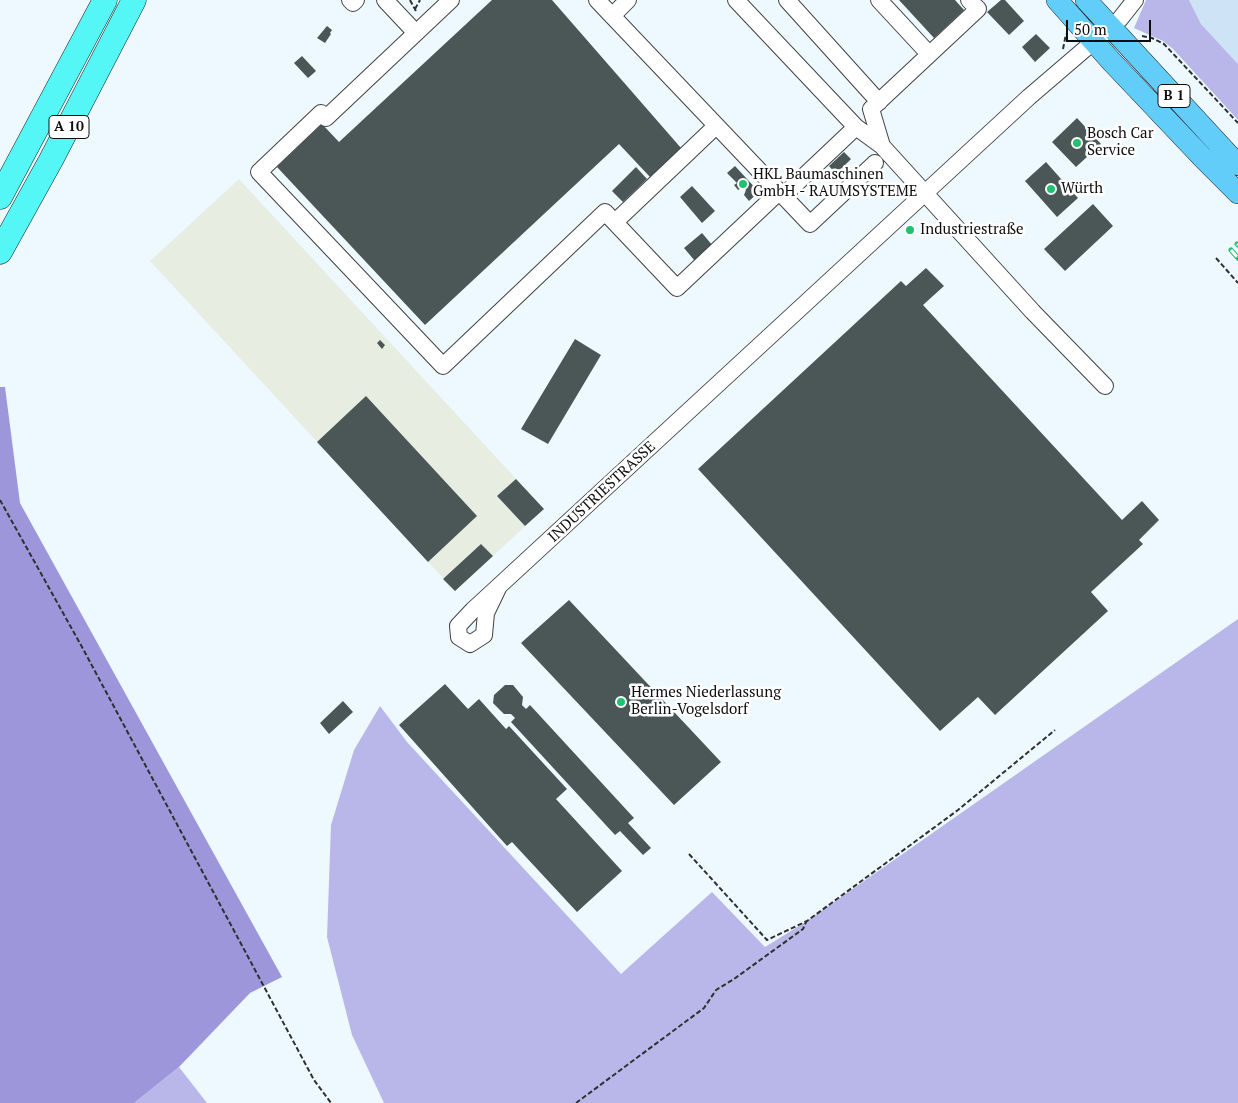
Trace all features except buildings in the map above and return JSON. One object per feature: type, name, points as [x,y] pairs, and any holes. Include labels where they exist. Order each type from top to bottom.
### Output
[{"type":"highway","points":[[66,75],[91,0]]},
{"type":"highway","name":"A 10","points":[[0,197],[105,0]]},
{"type":"highway","name":"A 10","points":[[0,252],[60,143],[134,0]]},
{"type":"main road","name":"B 1","points":[[1057,0],[1202,158],[1238,193]]},
{"type":"main road","name":"B 1","points":[[1086,0],[1238,165]]},
{"type":"street","points":[[350,0],[353,3],[356,0]]},
{"type":"street","points":[[385,0],[416,33]]},
{"type":"street","points":[[451,0],[326,118],[321,113],[259,172],[443,366],[605,212],[677,288],[856,126]]},
{"type":"street","points":[[597,0],[810,224],[875,163]]},
{"type":"street","points":[[612,16],[628,0]]},
{"type":"street","points":[[736,0],[856,126],[887,152],[1105,386]]},
{"type":"street","points":[[787,0],[879,102]]},
{"type":"street","points":[[879,0],[929,54]]},
{"type":"street","points":[[887,152],[871,109],[978,9],[969,0]]},
{"type":"street","name":"INDUSTRIESTRASSE","points":[[498,588],[1043,85],[1126,14],[1136,0]]},
{"type":"street","points":[[615,222],[716,126]]},
{"type":"path","points":[[415,8],[420,0]]},
{"type":"path","points":[[1137,36],[1144,36],[1164,44],[1238,123]]},
{"type":"path","points":[[1216,258],[1238,283]]},
{"type":"path","points":[[0,500],[82,647],[314,1080],[331,1103]]},
{"type":"path","points":[[689,854],[767,940],[807,921],[958,810],[1055,730]]},
{"type":"path","points":[[576,1103],[704,1008],[716,990],[803,929],[807,921]]},
{"type":"shaded area","points":[[1146,0],[1189,0],[1201,24],[1238,64],[1238,120],[1173,49],[1163,41],[1134,28]]},
{"type":"shaded area","points":[[1189,0],[1238,0],[1238,64],[1201,24]]},
{"type":"shaded area","points":[[239,179],[544,509],[455,591],[150,261]]},
{"type":"shaded area","points":[[0,387],[5,387],[20,503],[282,977],[250,993],[179,1067],[134,1103],[0,1103]]},
{"type":"shaded area","points":[[1238,619],[1238,1103],[384,1103],[352,1035],[327,937],[331,825],[354,750],[380,706],[407,742],[621,974],[712,892],[765,947],[807,921]]},
{"type":"shaded area","points":[[179,1067],[207,1103],[134,1103]]},
{"type":"railway","points":[[1231,250],[1238,258]]},
{"type":"place","name":"Bosch Car Service","points":[[1077,143]]},
{"type":"place","name":"HKL Baumaschinen GmbH - RAUMSYSTEME","points":[[743,184]]},
{"type":"place","name":"Würth","points":[[1051,189]]},
{"type":"place","name":"Industriestraße","points":[[910,230]]},
{"type":"place","name":"Hermes Niederlassung Berlin-Vogelsdorf","points":[[621,702]]}]
